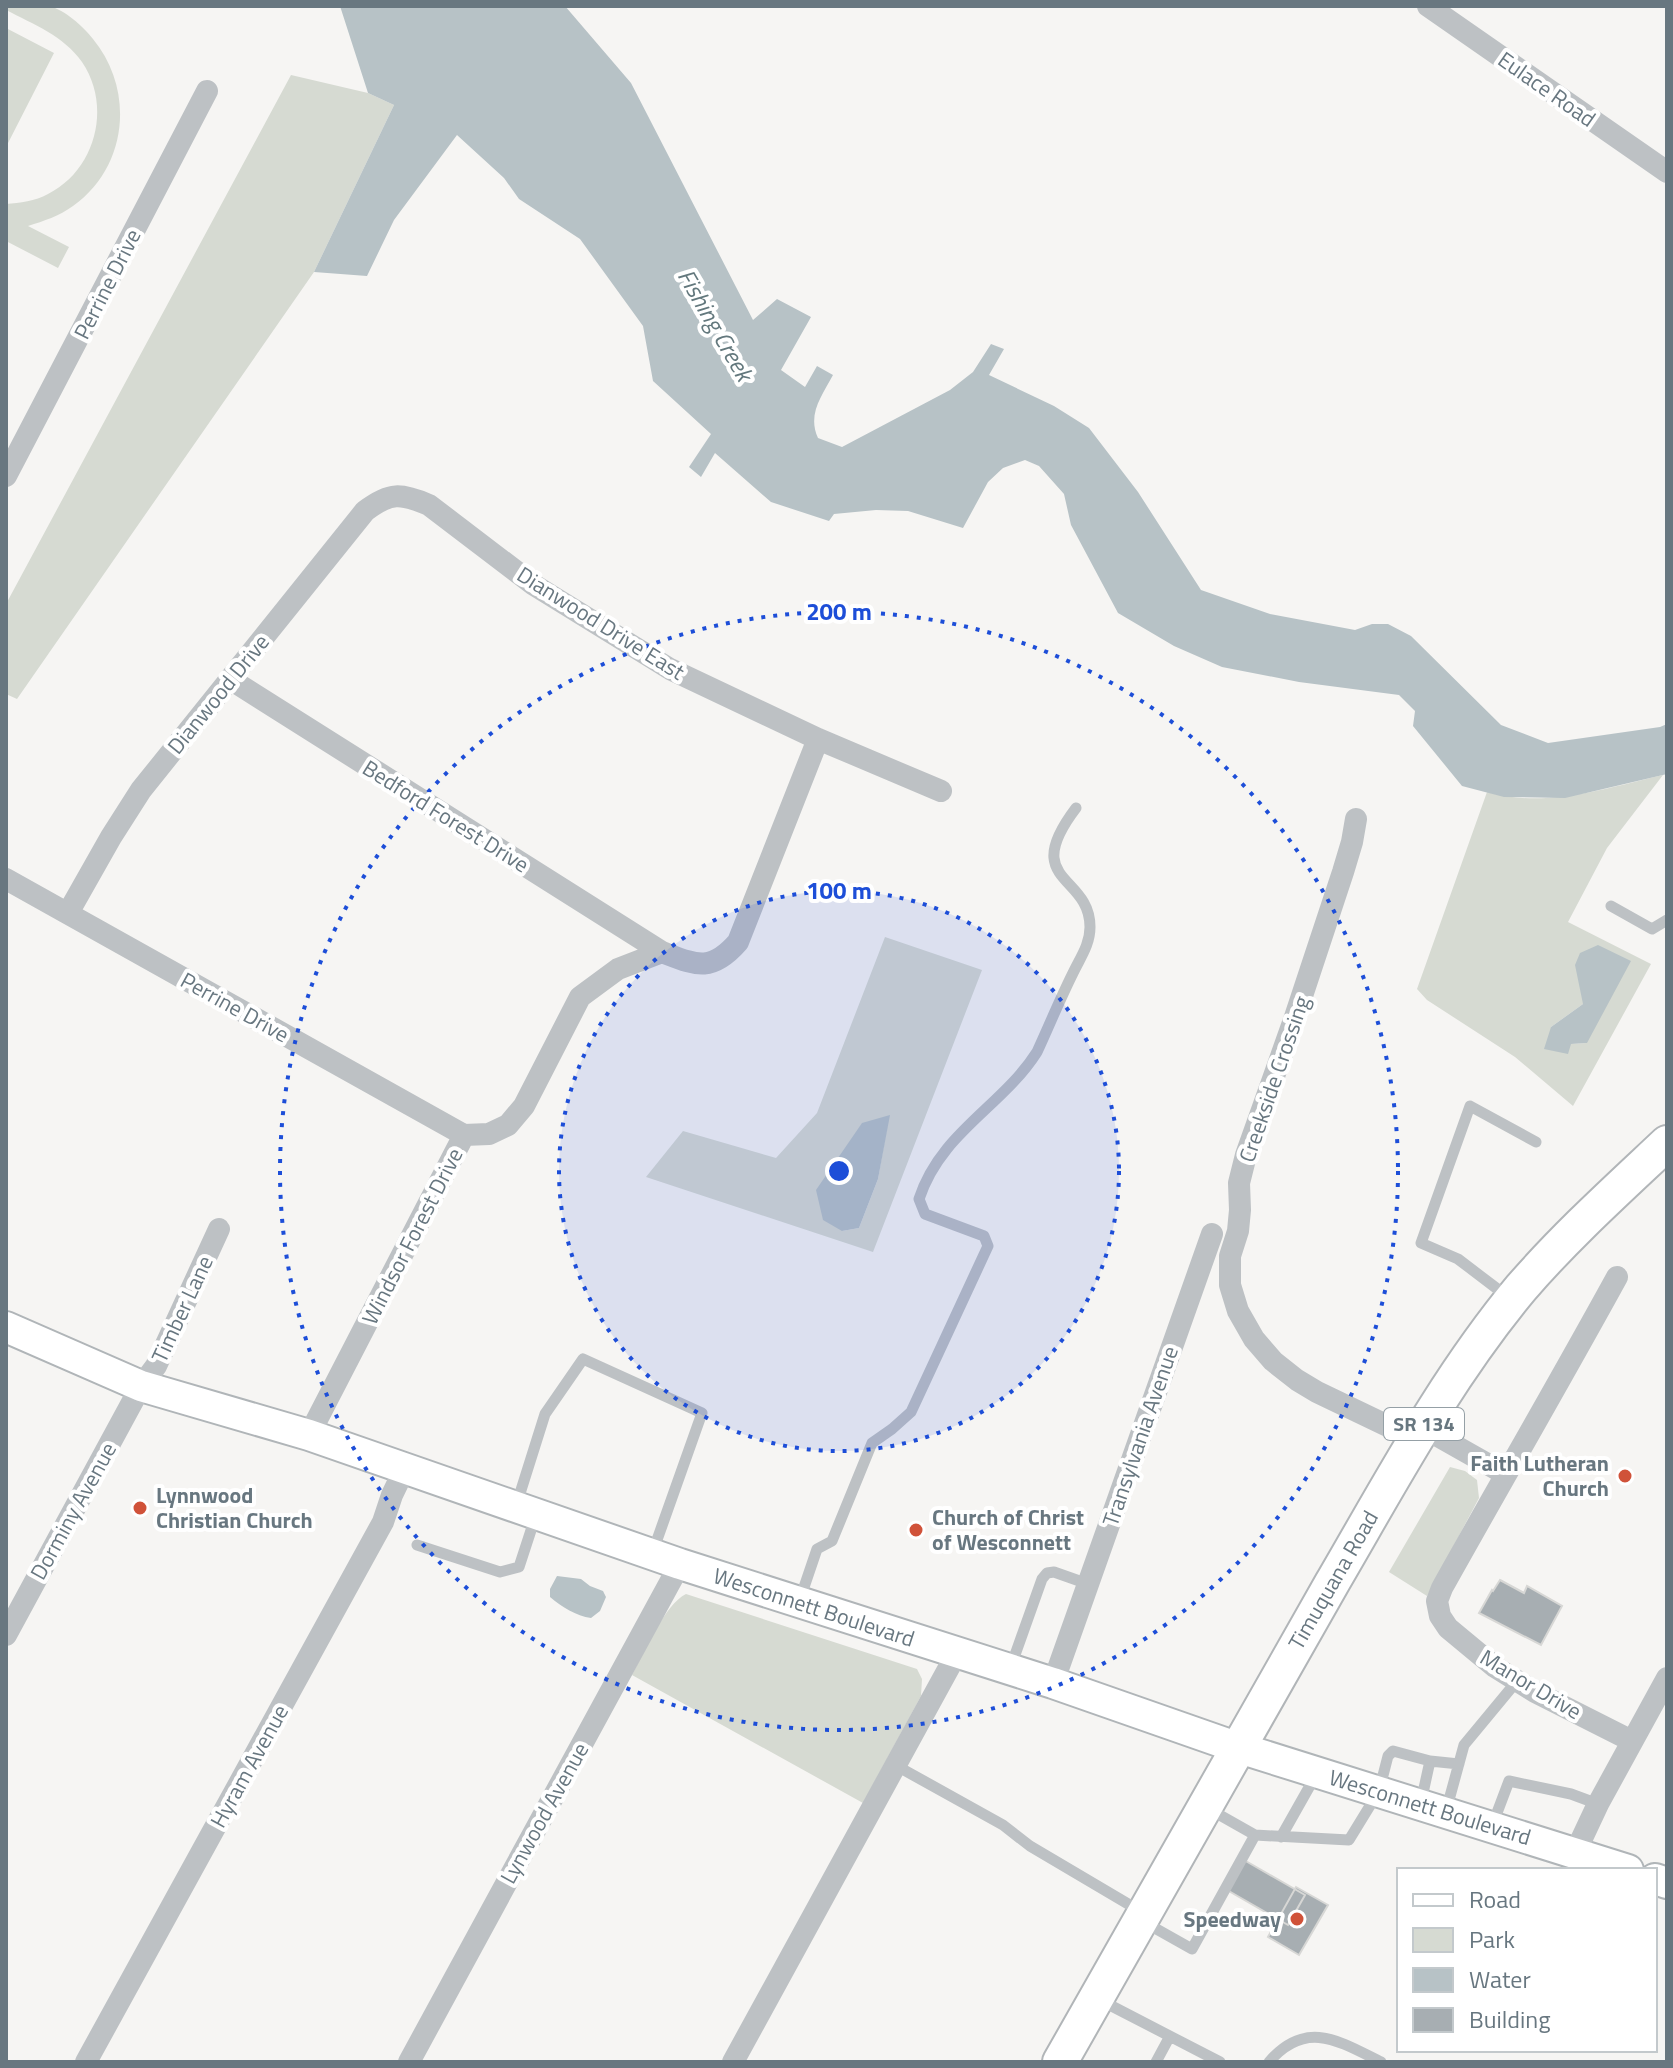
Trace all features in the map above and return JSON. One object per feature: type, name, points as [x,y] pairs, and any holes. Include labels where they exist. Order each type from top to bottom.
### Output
[{"type":"main road","name":"Timuquana Road","points":[[1060,2062],[1236,1747],[1418,1433],[1479,1342],[1512,1300],[1574,1230],[1667,1143]]},
{"type":"street","name":"Eulace Road","points":[[1428,6],[1667,172]]},
{"type":"street","name":"Perrine Drive","points":[[6,476],[207,91]]},
{"type":"street","name":"Dianwood Drive","points":[[68,913],[141,790],[365,511],[377,501],[392,495]]},
{"type":"street","name":"Dianwood Drive East","points":[[392,495],[410,497],[429,505],[534,585],[670,669],[818,739],[941,791]]},
{"type":"street","name":"Bedford Forest Drive","points":[[230,679],[662,952]]},
{"type":"street","points":[[662,952],[695,965],[706,964],[727,954],[738,942],[818,739]]},
{"type":"street","name":"Creekside Crossing","points":[[1356,819],[1343,872],[1246,1155],[1239,1183],[1238,1231],[1230,1256],[1230,1285],[1238,1311],[1254,1339],[1273,1361],[1297,1380],[1317,1392],[1418,1433],[1505,1474]]},
{"type":"street","name":"Perrine Drive","points":[[6,879],[464,1135]]},
{"type":"street","name":"Windsor Forest Drive","points":[[309,1435],[464,1135],[489,1134],[508,1125],[524,1106],[580,997],[618,969],[662,952]]},
{"type":"street","name":"Timber Lane","points":[[141,1386],[156,1366],[219,1229]]},
{"type":"street","name":"Transylvania Avenue","points":[[1053,1683],[1212,1234]]},
{"type":"street","name":"Manor Drive","points":[[1617,1277],[1437,1601],[1440,1616],[1448,1628],[1495,1667],[1535,1692],[1632,1741]]},
{"type":"street","name":"Wesconnett Boulevard","points":[[6,1327],[141,1386],[309,1435],[666,1559],[1053,1683],[1236,1747],[1622,1868]]},
{"type":"street","name":"Dorminy Avenue","points":[[6,1635],[141,1386]]},
{"type":"street","name":"Hyram Avenue","points":[[86,2062],[383,1522],[405,1468]]},
{"type":"street","name":"Lynwood Avenue","points":[[409,2062],[666,1559]]},
{"type":"street","points":[[733,2062],[957,1653]]},
{"type":"street","points":[[1575,1853],[1598,1804],[1667,1680]]},
{"type":"lane","points":[[798,1602],[817,1549],[832,1541],[872,1443],[911,1412],[988,1246],[984,1236],[925,1214],[919,1199],[926,1179],[944,1150],[1029,1064],[1085,952],[1090,928],[1087,912],[1052,860],[1056,841],[1076,808]]},
{"type":"lane","points":[[1611,906],[1652,929],[1667,920]]},
{"type":"lane","points":[[1512,1300],[1458,1259],[1421,1243],[1470,1106],[1536,1142]]},
{"type":"lane","points":[[417,1545],[500,1572],[519,1567],[526,1510],[545,1414],[583,1359],[702,1413],[666,1559]]},
{"type":"lane","points":[[1010,1670],[1042,1579],[1047,1573],[1054,1572],[1088,1584]]},
{"type":"lane","points":[[1433,1808],[1459,1764],[1464,1745],[1517,1681]]},
{"type":"lane","points":[[1203,1806],[1255,1835],[1349,1840],[1379,1791],[1388,1756],[1393,1751],[1430,1761],[1459,1764]]},
{"type":"lane","points":[[1430,1761],[1433,1808]]},
{"type":"lane","points":[[895,1765],[1003,1825],[1030,1846],[1192,1949],[1255,1835]]},
{"type":"lane","points":[[1281,1837],[1318,1772]]},
{"type":"lane","points":[[1492,1826],[1509,1781],[1571,1794],[1598,1804]]},
{"type":"lane","points":[[1096,1998],[1220,2062]]},
{"type":"lane","points":[[1156,2062],[1170,2036]]},
{"type":"lane","points":[[1269,2062],[1280,2049],[1301,2038],[1323,2036],[1381,2062]]},
{"type":"green space","points":[[44,5],[55,8],[79,24],[106,59],[120,104],[115,149],[105,171],[91,190],[73,206],[28,226],[69,247],[58,268],[6,241],[6,204],[43,196],[64,183],[78,169],[94,136],[96,98],[91,79],[75,53],[47,32],[6,10],[6,6]]},
{"type":"green space","points":[[6,28],[54,53],[6,147]]},
{"type":"green space","points":[[291,75],[368,93],[394,105],[314,272],[17,699],[6,694],[6,604]]},
{"type":"green space","points":[[1663,775],[1607,848],[1568,922],[1651,964],[1573,1106],[1515,1057],[1427,1000],[1417,989],[1487,792],[1509,797],[1553,798]],"holes":[[[1583,1004],[1587,1043],[1571,1044],[1551,1027]]]},
{"type":"green space","points":[[885,937],[982,970],[873,1252],[646,1177],[683,1131],[776,1158],[817,1113]],"holes":[[[889,1116],[878,1179],[859,1228],[842,1231]]]},
{"type":"green space","points":[[1450,1467],[1465,1471],[1477,1480],[1479,1498],[1427,1596],[1389,1572]]},
{"type":"green space","points":[[686,1594],[917,1669],[922,1679],[921,1696],[863,1803],[632,1675],[663,1618]]},
{"type":"water","name":"Fishing Creek","points":[[340,6],[565,6],[631,83],[753,320],[777,299],[811,317],[781,370],[805,387],[817,366],[833,375],[815,413],[818,438],[842,447],[950,390],[973,372],[991,344],[1004,349],[989,375],[1054,406],[1089,428],[1138,492],[1201,590],[1270,614],[1355,630],[1372,624],[1388,624],[1411,636],[1501,725],[1548,743],[1667,724],[1667,774],[1565,798],[1504,797],[1462,786],[1413,726],[1415,711],[1399,695],[1299,682],[1222,667],[1174,646],[1118,613],[1071,525],[1064,494],[1039,466],[1025,460],[1003,468],[988,482],[963,528],[908,511],[834,514],[829,521],[771,502],[715,453],[701,477],[689,467],[711,434],[653,381],[643,326],[580,239],[519,199],[504,178],[457,135],[394,220],[367,276],[314,272],[394,105],[368,93]]},
{"type":"water","points":[[1598,945],[1631,961],[1587,1043],[1571,1044],[1568,1054],[1544,1049],[1551,1027],[1583,1004],[1575,965],[1580,953]]},
{"type":"water","points":[[890,1115],[878,1179],[859,1228],[842,1231],[823,1220],[816,1190],[862,1123]]},
{"type":"water","points":[[557,1576],[581,1579],[603,1591],[606,1597],[600,1611],[591,1618],[585,1617],[550,1597],[550,1589]]},
{"type":"building","points":[[1500,1580],[1524,1593],[1527,1586],[1562,1606],[1541,1645],[1479,1613]]},
{"type":"building","points":[[1244,1860],[1305,1895],[1288,1925],[1227,1890]]},
{"type":"building","points":[[1296,1887],[1328,1905],[1299,1955],[1268,1937]]},
{"type":"place","name":"Faith Lutheran Church","points":[[1625,1476]]},
{"type":"place","name":"Lynnwood Christian Church","points":[[140,1508]]},
{"type":"place","name":"Church of Christ of Wesconnett","points":[[916,1530]]},
{"type":"place","name":"Speedway","points":[[1297,1919]]}]
